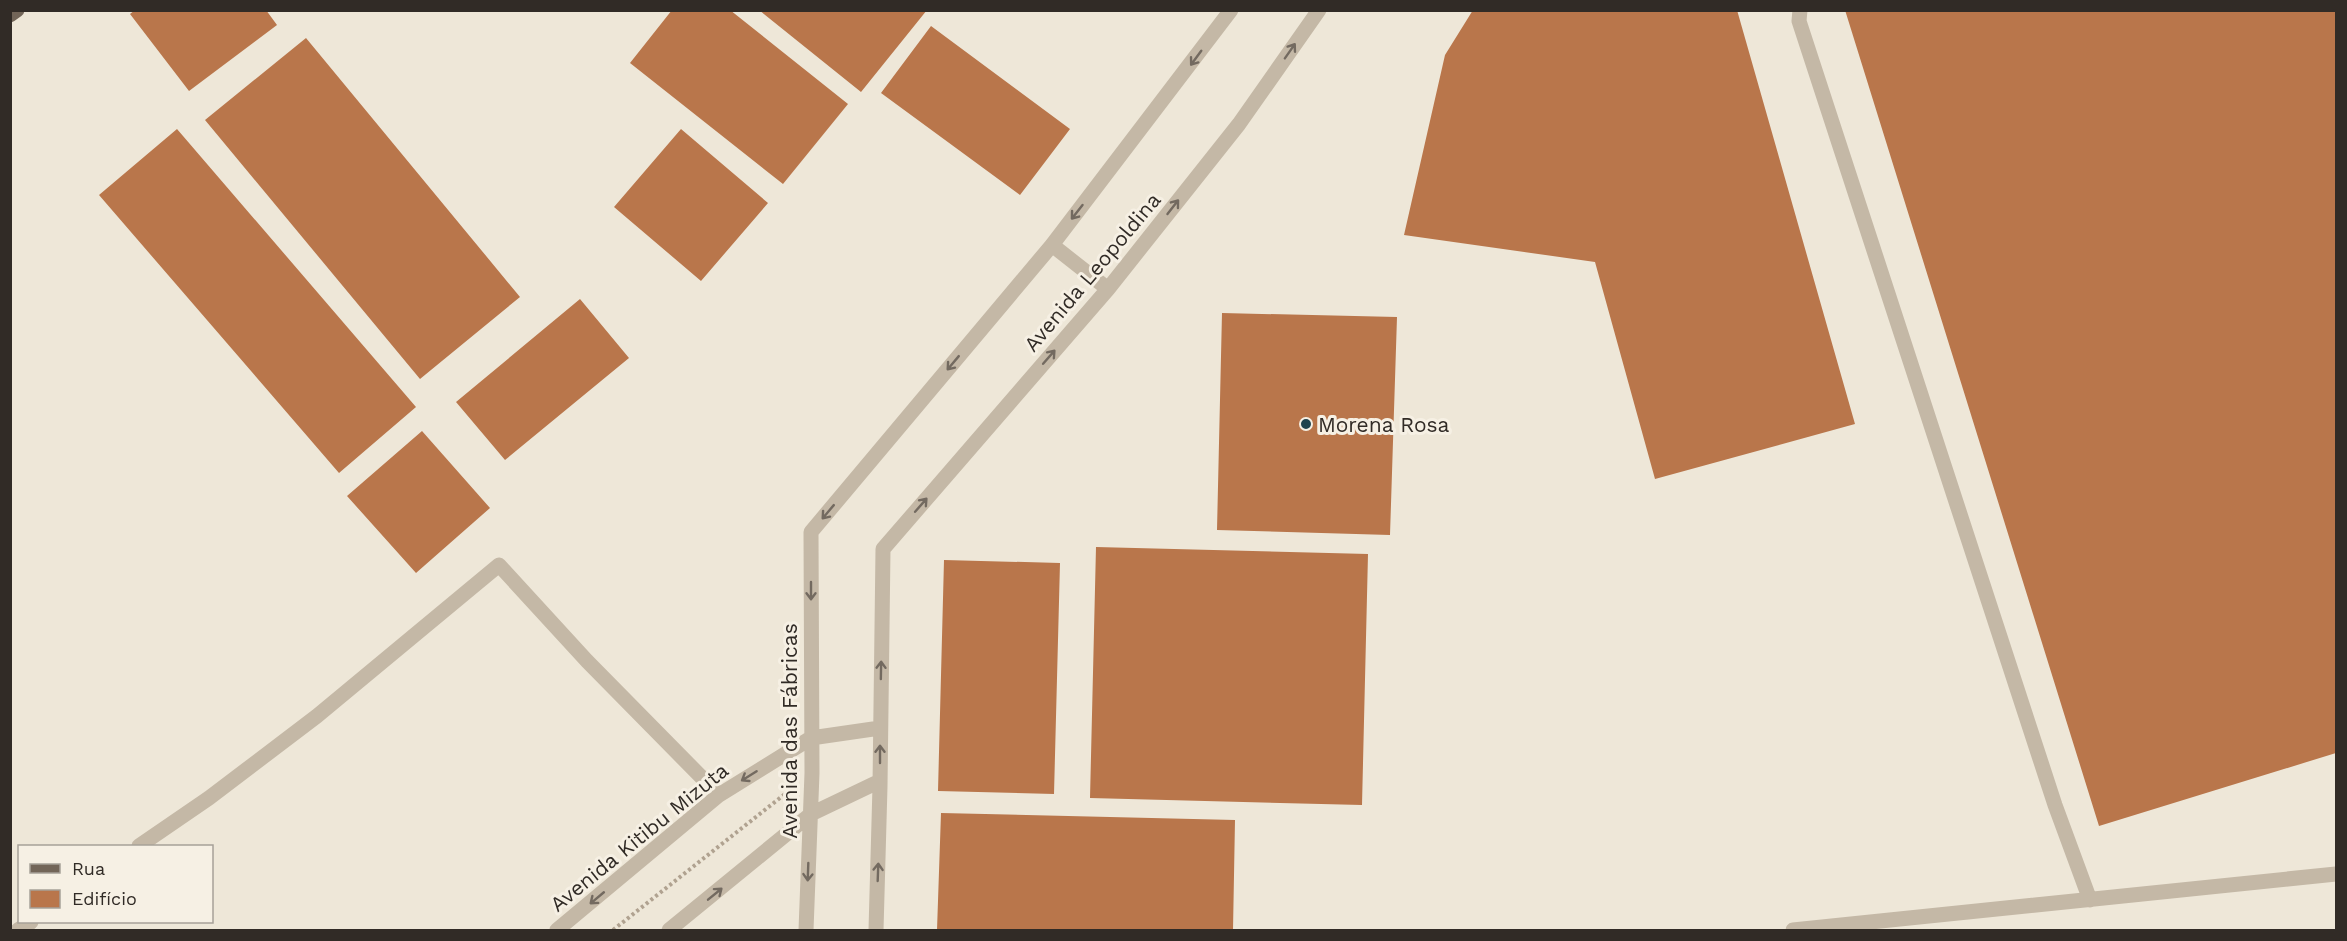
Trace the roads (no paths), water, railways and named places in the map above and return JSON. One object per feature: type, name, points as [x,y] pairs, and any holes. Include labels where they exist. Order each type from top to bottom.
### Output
[{"type":"main road","points":[[10,15],[17,10]]},
{"type":"street","points":[[1108,289],[1052,245],[1231,10]]},
{"type":"street","name":"Avenida Leopoldina","points":[[880,728],[883,549],[1108,289],[1239,124],[1319,10]]},
{"type":"street","points":[[1800,10],[1799,21],[2055,805],[2091,900]]},
{"type":"street","name":"Avenida das Fábricas","points":[[806,930],[812,773],[811,532],[1052,245]]},
{"type":"street","points":[[140,845],[209,798],[317,716],[499,565],[587,661],[719,795]]},
{"type":"street","points":[[876,930],[880,728]]},
{"type":"street","name":"Avenida Kitibu Mizuta","points":[[557,930],[719,795],[811,738],[880,728]]},
{"type":"street","points":[[669,930],[811,814],[880,781]]},
{"type":"street","points":[[1793,930],[2337,874]]},
{"type":"place","name":"Morena Rosa","points":[[1306,424]]}]
